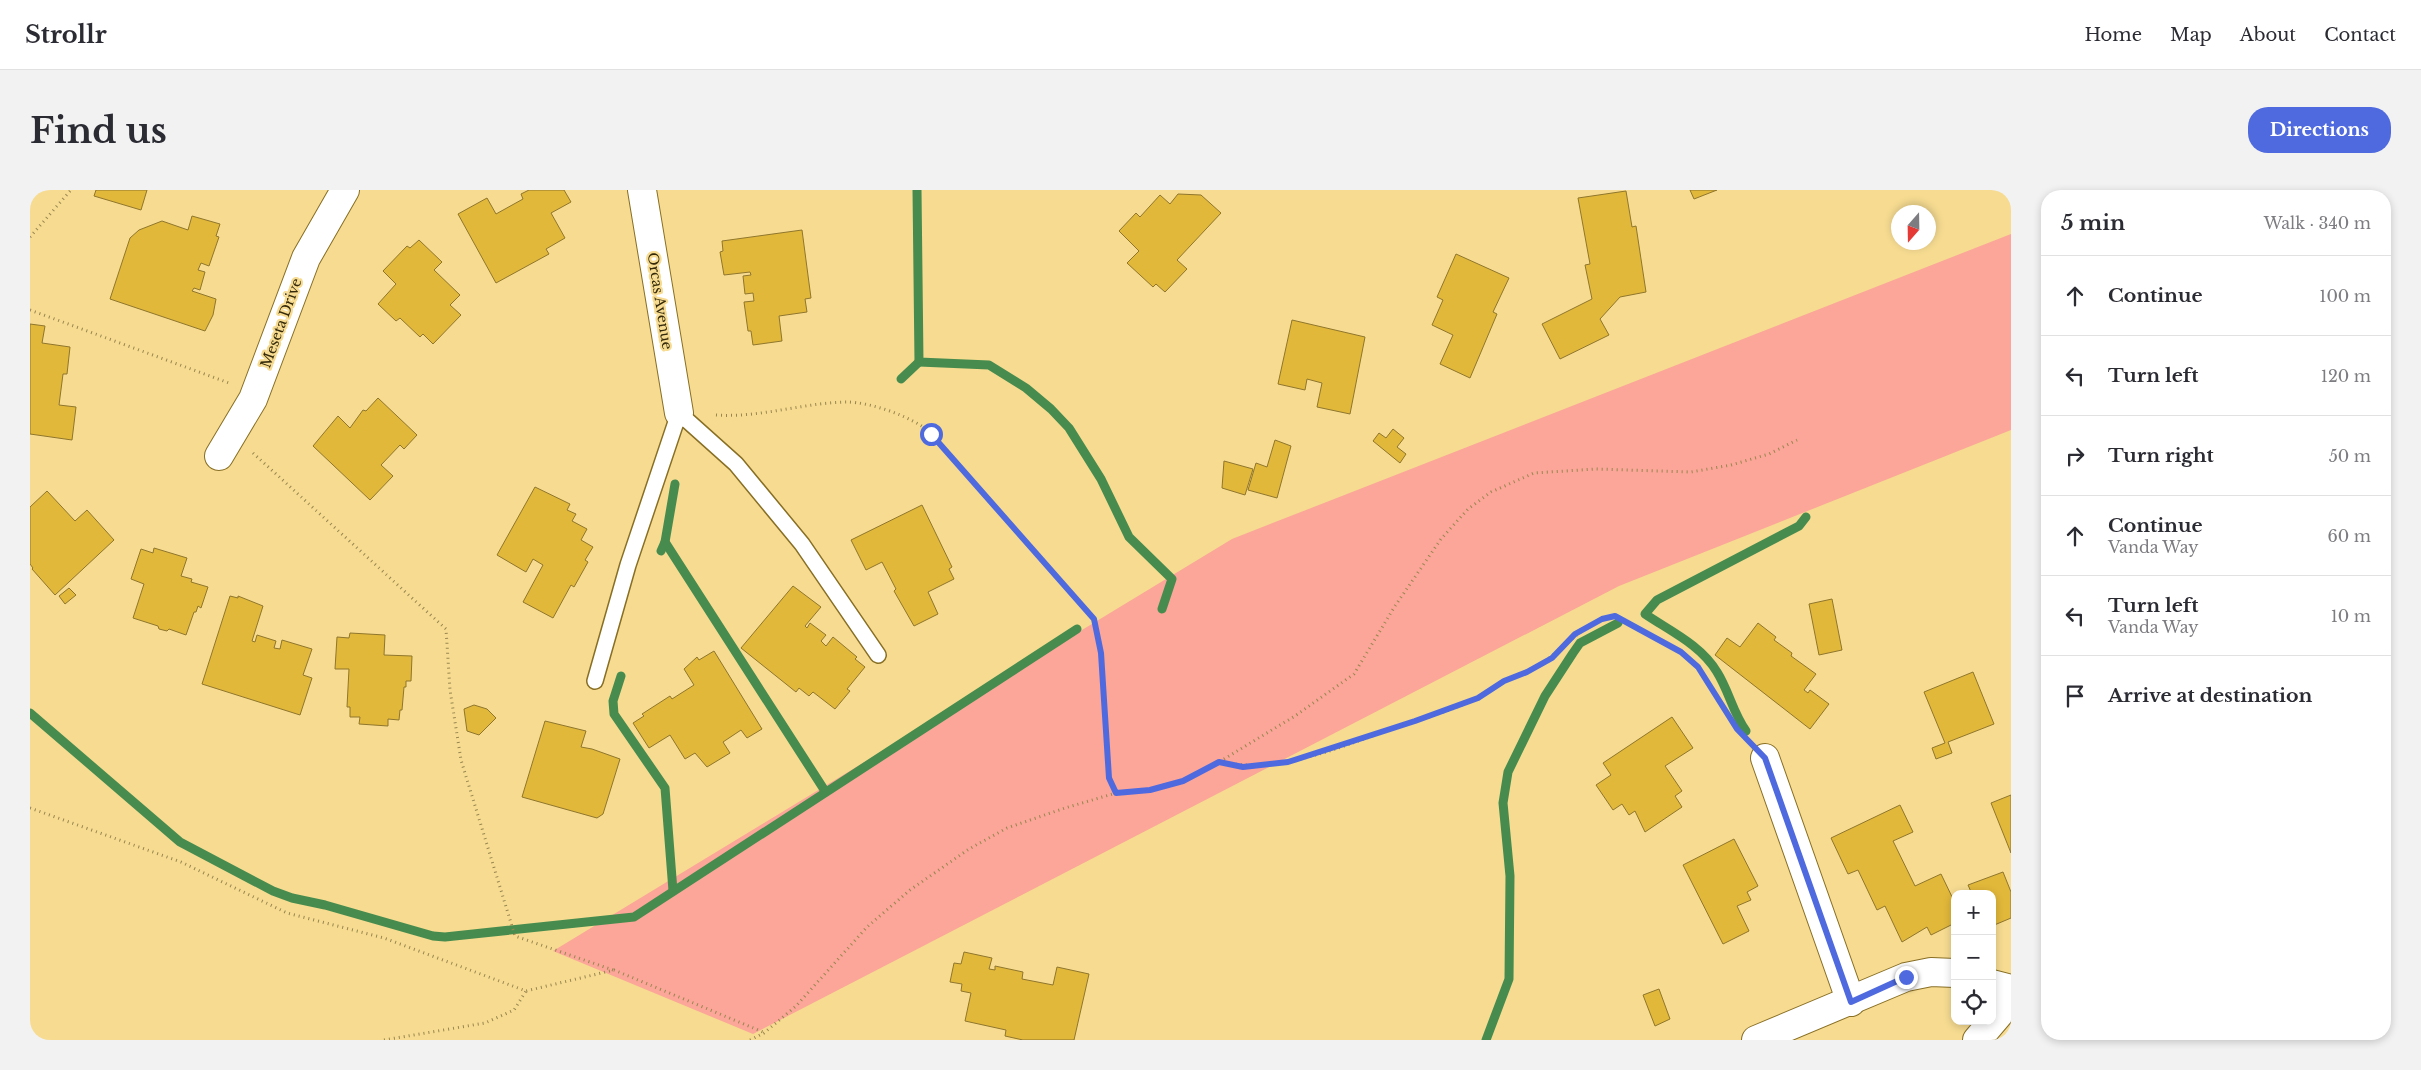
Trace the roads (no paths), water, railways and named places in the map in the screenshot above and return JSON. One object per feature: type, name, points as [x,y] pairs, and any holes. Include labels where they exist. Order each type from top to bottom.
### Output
[{"type":"street","name":"Meseta Drive","points":[[225,445],[255,393],[306,258],[344,190]]},
{"type":"street","name":"Orcas Avenue","points":[[642,190],[679,413]]},
{"type":"street","points":[[1765,758],[1851,1002]]},
{"type":"street","points":[[1756,1040],[1851,1002],[1906,977],[1930,972],[1951,973]]},
{"type":"street","points":[[1996,985],[2011,989]]},
{"type":"street","points":[[1977,1040],[2011,1000]]},
{"type":"lane","points":[[595,681],[628,565],[679,413],[742,471],[802,544],[878,655]]},
{"type":"waterway","points":[[917,190],[919,362],[989,365],[1026,388],[1051,409],[1069,428],[1101,479],[1129,537],[1172,579],[1162,609]]},
{"type":"waterway","points":[[901,379],[919,362]]},
{"type":"waterway","points":[[661,551],[665,542],[675,484]]},
{"type":"waterway","points":[[1746,731],[1721,679],[1710,662],[1694,646],[1645,614],[1657,600],[1799,526],[1806,517]]},
{"type":"waterway","points":[[665,542],[825,791]]},
{"type":"waterway","points":[[1486,1040],[1509,979],[1510,876],[1503,803],[1508,772],[1545,696],[1580,643],[1618,623]]},
{"type":"waterway","points":[[30,713],[180,842],[273,891],[292,898],[325,905],[433,936],[445,937],[634,917],[1077,629]]},
{"type":"waterway","points":[[621,676],[613,701],[614,714],[665,788],[673,891]]}]
